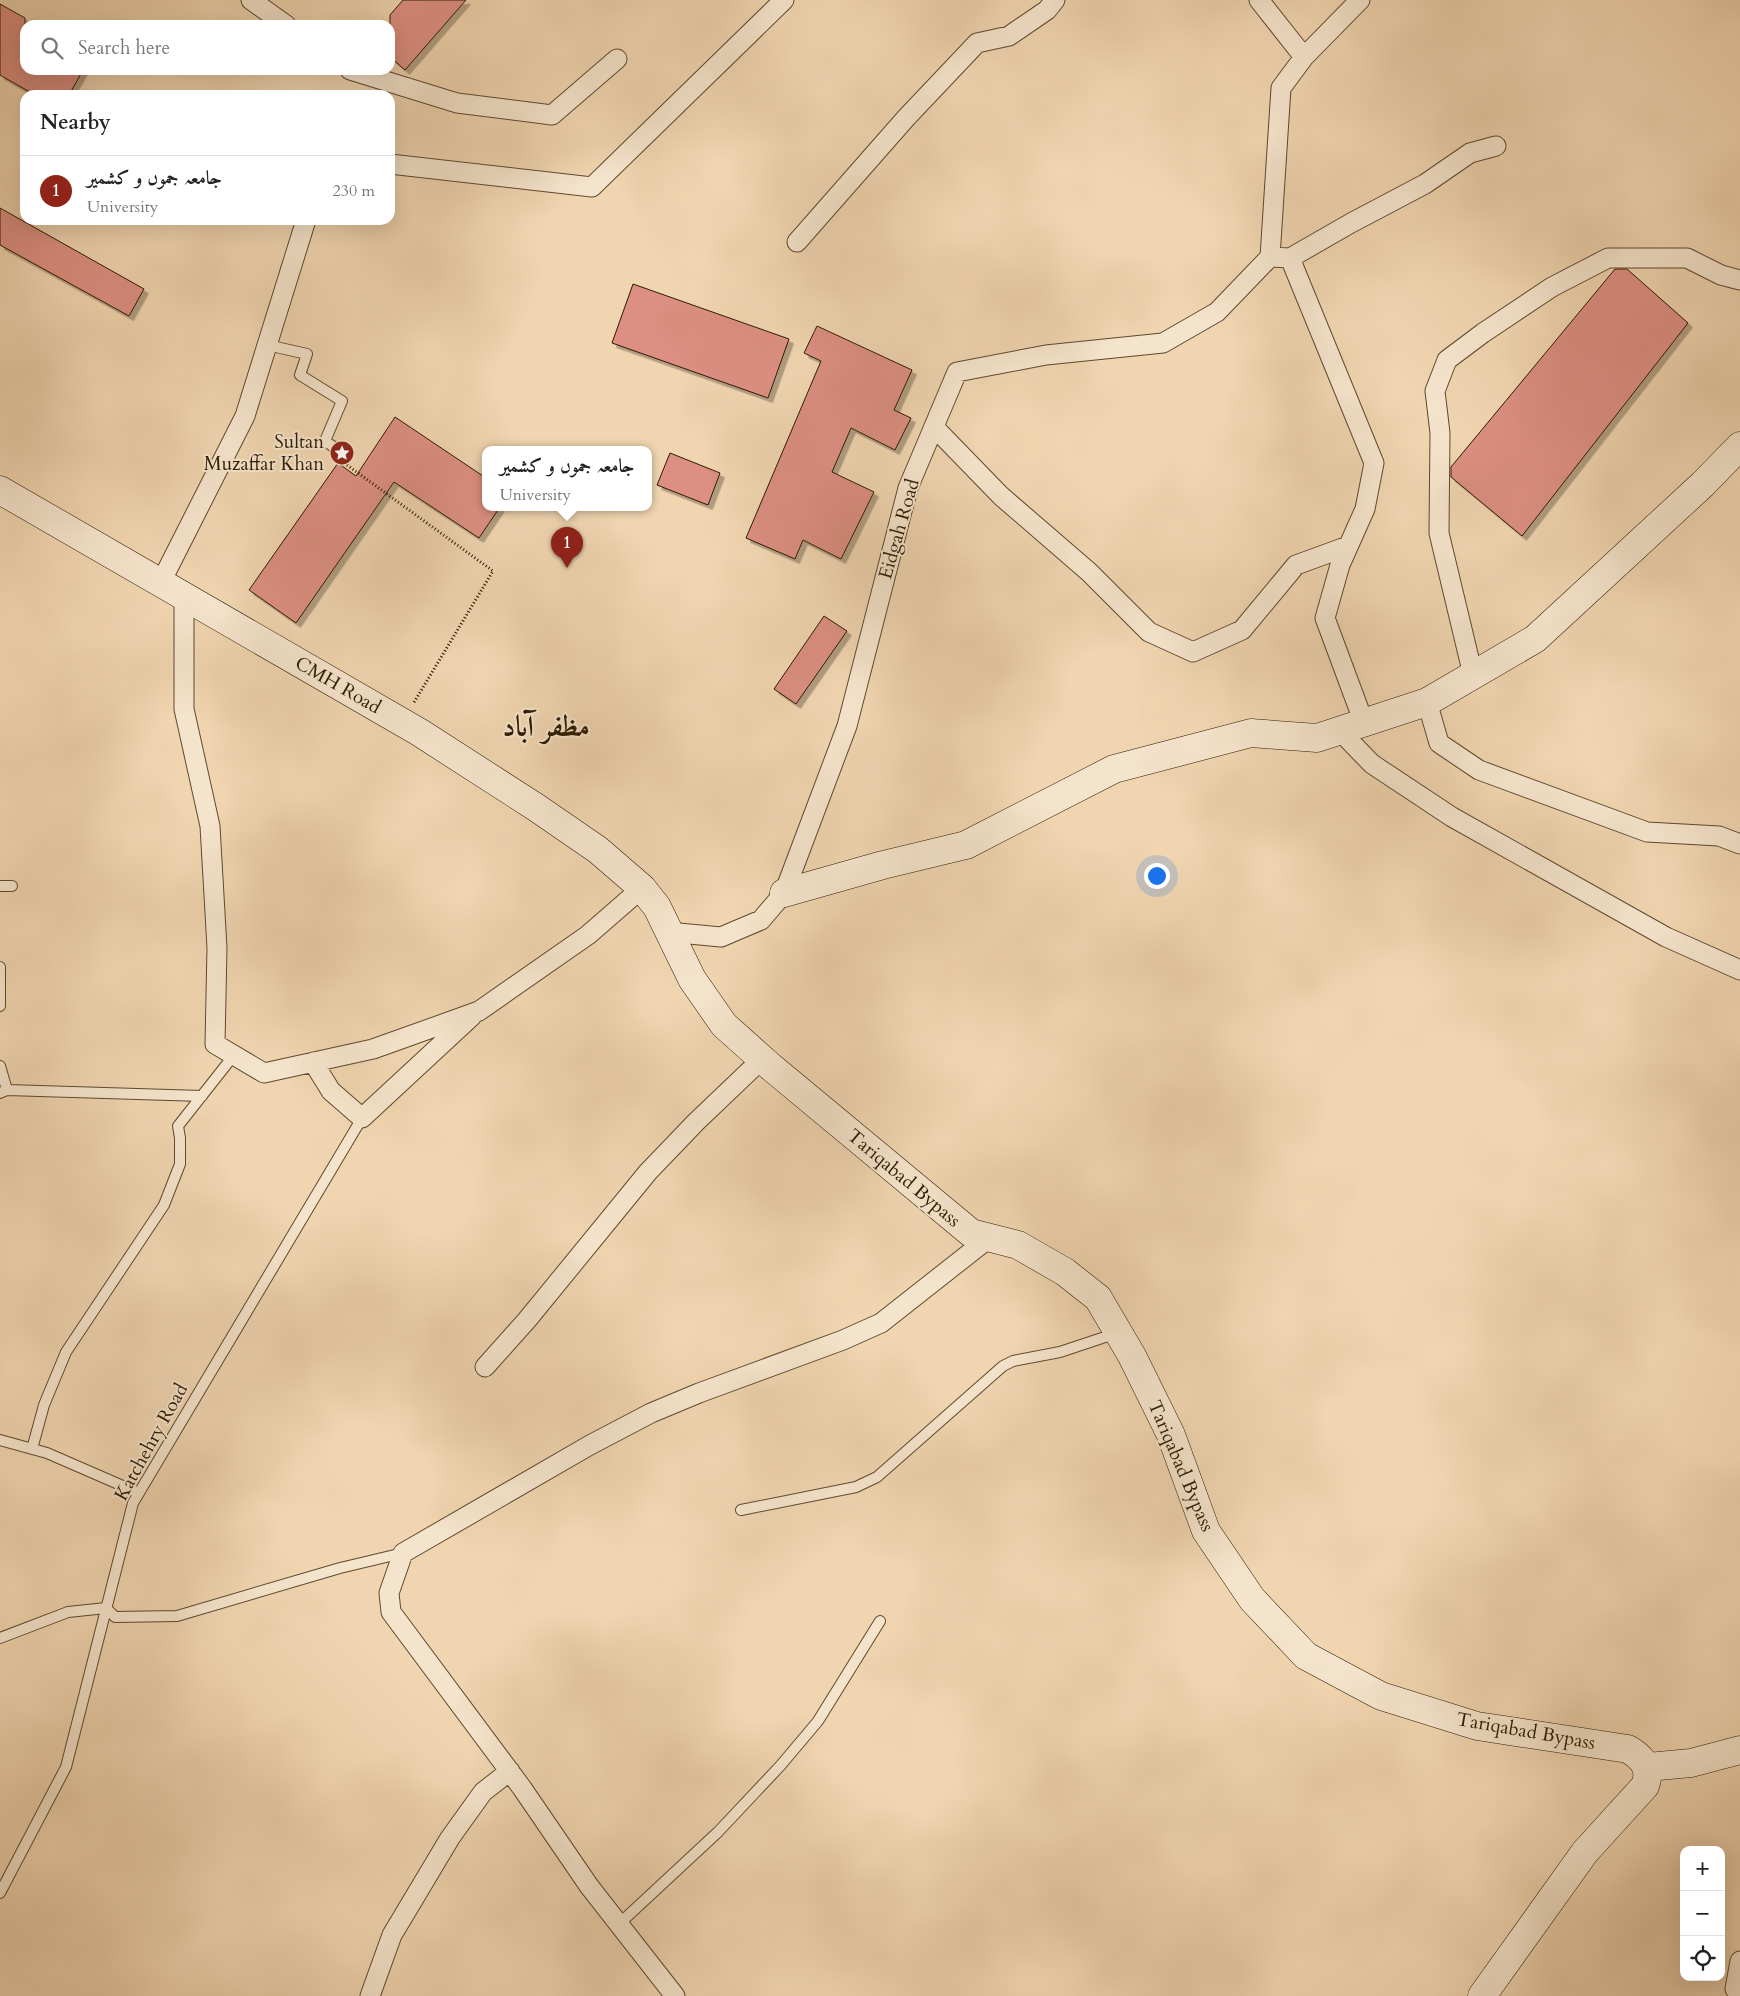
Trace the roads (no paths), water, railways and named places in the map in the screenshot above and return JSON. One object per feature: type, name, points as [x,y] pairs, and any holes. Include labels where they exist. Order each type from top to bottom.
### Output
[{"type":"street","points":[[250,0],[279,20]]},
{"type":"street","points":[[395,165],[592,188],[784,0]]},
{"type":"street","points":[[797,242],[906,118],[977,43],[1009,36],[1047,10],[1055,0]]},
{"type":"street","points":[[1259,0],[1304,57]]},
{"type":"street","points":[[1360,0],[1304,57],[1281,88],[1270,257],[1290,258],[1425,184],[1470,153],[1496,146]]},
{"type":"street","points":[[366,75],[457,103],[552,115],[617,59]]},
{"type":"street","points":[[161,582],[246,416],[304,225]]},
{"type":"street","name":"Eidgah Road","points":[[668,932],[721,938],[761,920],[784,893],[847,726],[908,488],[957,372],[1046,355],[1163,343],[1217,312],[1270,257]]},
{"type":"street","points":[[1290,258],[1374,463],[1365,509],[1340,564],[1325,618],[1352,727],[1372,764],[1452,817],[1666,937],[1740,970]]},
{"type":"street","points":[[1473,675],[1439,533],[1440,433],[1435,391],[1447,360],[1483,332],[1552,287],[1608,258],[1687,258],[1721,274],[1740,280]]},
{"type":"street","points":[[934,426],[1001,496],[1089,572],[1150,632],[1193,652],[1242,630],[1296,565],[1348,546]]},
{"type":"street","points":[[784,893],[883,865],[966,845],[1114,769],[1251,733],[1318,738],[1427,702],[1535,639],[1703,484],[1740,446]]},
{"type":"street","name":"CMH Road","points":[[0,490],[402,722],[537,808],[598,850],[649,897]]},
{"type":"street","points":[[184,596],[184,709],[210,826],[217,948],[215,1044],[264,1073],[373,1049],[478,1010]]},
{"type":"street","points":[[1427,702],[1439,743],[1479,770],[1647,832],[1719,836],[1740,844]]},
{"type":"street","points":[[314,1062],[331,1091],[362,1118],[478,1010],[588,934],[649,897]]},
{"type":"street","name":"Tariqabad Bypass","points":[[649,897],[692,979],[724,1024],[762,1059],[971,1233],[1018,1244],[1065,1272],[1098,1298],[1171,1435],[1206,1531],[1252,1599],[1306,1656],[1381,1696],[1477,1726],[1628,1749],[1639,1755],[1648,1767]]},
{"type":"street","points":[[485,1367],[527,1320],[648,1172],[696,1122],[762,1059]]},
{"type":"street","points":[[675,1996],[589,1886],[510,1771],[391,1612],[389,1593],[403,1553],[651,1413],[699,1392],[844,1340],[882,1323],[989,1238]]},
{"type":"street","points":[[1482,1996],[1585,1852],[1645,1786],[1648,1778],[1648,1767],[1691,1764],[1740,1750]]},
{"type":"street","points":[[370,1996],[392,1934],[450,1838],[483,1792],[510,1771]]},
{"type":"street","points":[[1740,1961],[1735,1989],[1740,1996]]},
{"type":"lane","points":[[267,345],[307,354],[300,375],[342,401],[325,441],[341,452]]},
{"type":"lane","points":[[0,886],[12,886]]},
{"type":"lane","points":[[0,967],[0,1006]]},
{"type":"lane","points":[[32,1449],[44,1406],[66,1352],[164,1206],[180,1164],[178,1126],[234,1055]]},
{"type":"lane","points":[[0,1066],[3,1092],[202,1096]]},
{"type":"lane","name":"Katchehry Road","points":[[0,1893],[66,1767],[133,1503],[362,1118]]},
{"type":"lane","points":[[741,1510],[856,1487],[877,1477],[1003,1366],[1013,1361],[1060,1352],[1118,1333]]},
{"type":"lane","points":[[0,1440],[46,1453],[139,1493]]},
{"type":"lane","points":[[0,1638],[68,1612],[106,1608],[115,1617],[177,1616],[340,1568],[403,1553]]},
{"type":"lane","points":[[618,1924],[718,1832],[781,1765],[818,1721],[880,1621]]},
{"type":"place","name":"Sultan Muzaffar Khan","points":[[342,453]]},
{"type":"place","name":"جامعہ جموں و کشمیر","points":[[567,568]]},
{"type":"district","name":"مظفر آباد","points":[[546,727]]}]
